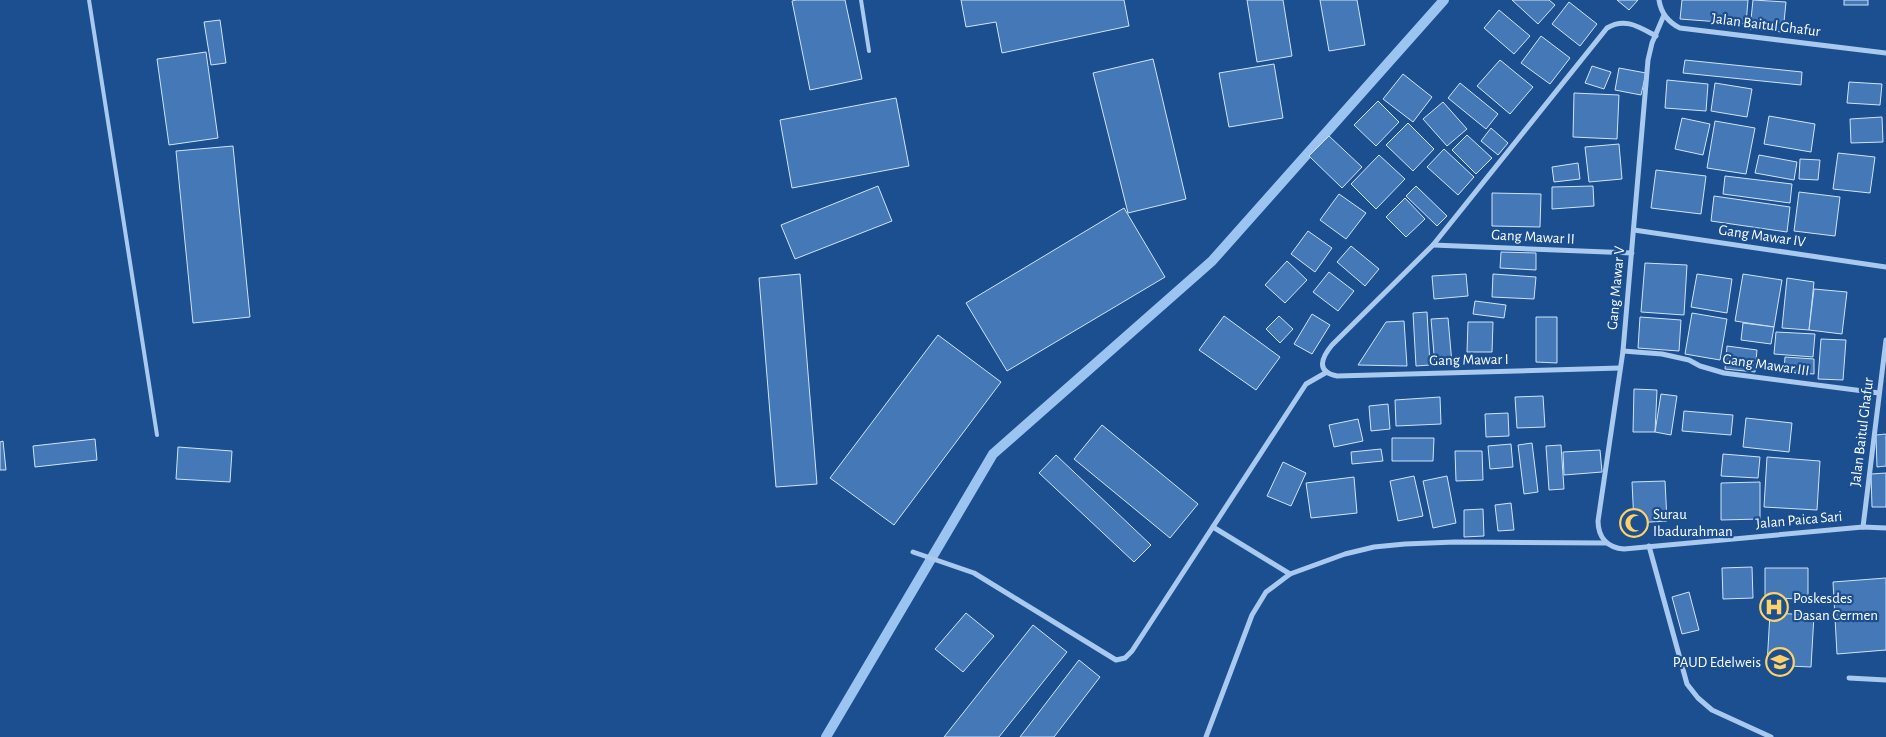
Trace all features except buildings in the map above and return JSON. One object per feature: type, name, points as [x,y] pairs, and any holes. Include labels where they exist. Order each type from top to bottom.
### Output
[{"type":"street","points":[[1659,0],[1664,15]]},
{"type":"street","name":"Gang Mawar V","points":[[1606,543],[1599,533],[1598,522],[1623,351],[1648,60],[1664,15]]},
{"type":"street","name":"Jalan Baitul Ghafur","points":[[1664,15],[1671,23],[1680,28],[1886,53]]},
{"type":"street","points":[[913,552],[974,574],[1116,660],[1125,658],[1132,651],[1306,384],[1327,372],[1322,365],[1324,356],[1332,345],[1433,245],[1607,28],[1614,24],[1626,22],[1656,36]]},
{"type":"street","name":"Gang Mawar IV","points":[[1634,230],[1886,267]]},
{"type":"street","name":"Gang Mawar II","points":[[1433,245],[1632,253]]},
{"type":"street","name":"Jalan Baitul Ghafur","points":[[1863,527],[1886,340]]},
{"type":"street","name":"Gang Mawar III","points":[[1623,351],[1662,354],[1689,360],[1700,366],[1724,373],[1879,393]]},
{"type":"street","name":"Gang Mawar I","points":[[1327,372],[1337,376],[1620,368]]},
{"type":"street","points":[[1213,527],[1290,574]]},
{"type":"street","name":"Jalan Paica Sari","points":[[1606,543],[1617,549],[1624,549],[1863,527],[1886,528]]},
{"type":"street","points":[[1206,737],[1252,615],[1266,592],[1290,574],[1345,554],[1374,547],[1455,542],[1606,543]]},
{"type":"street","points":[[1648,546],[1687,684],[1698,698],[1712,710],[1771,737]]},
{"type":"street","points":[[1849,678],[1886,680]]},
{"type":"lane","points":[[88,0],[157,435]]},
{"type":"lane","points":[[861,0],[869,51]]},
{"type":"waterway","points":[[826,737],[993,454],[1212,261],[1444,0]]},
{"type":"place","name":"Surau Ibadurahman","points":[[1634,523]]},
{"type":"place","name":"Poskesdes Dasan Cermen","points":[[1774,607]]},
{"type":"place","name":"PAUD Edelweis","points":[[1780,662]]}]
